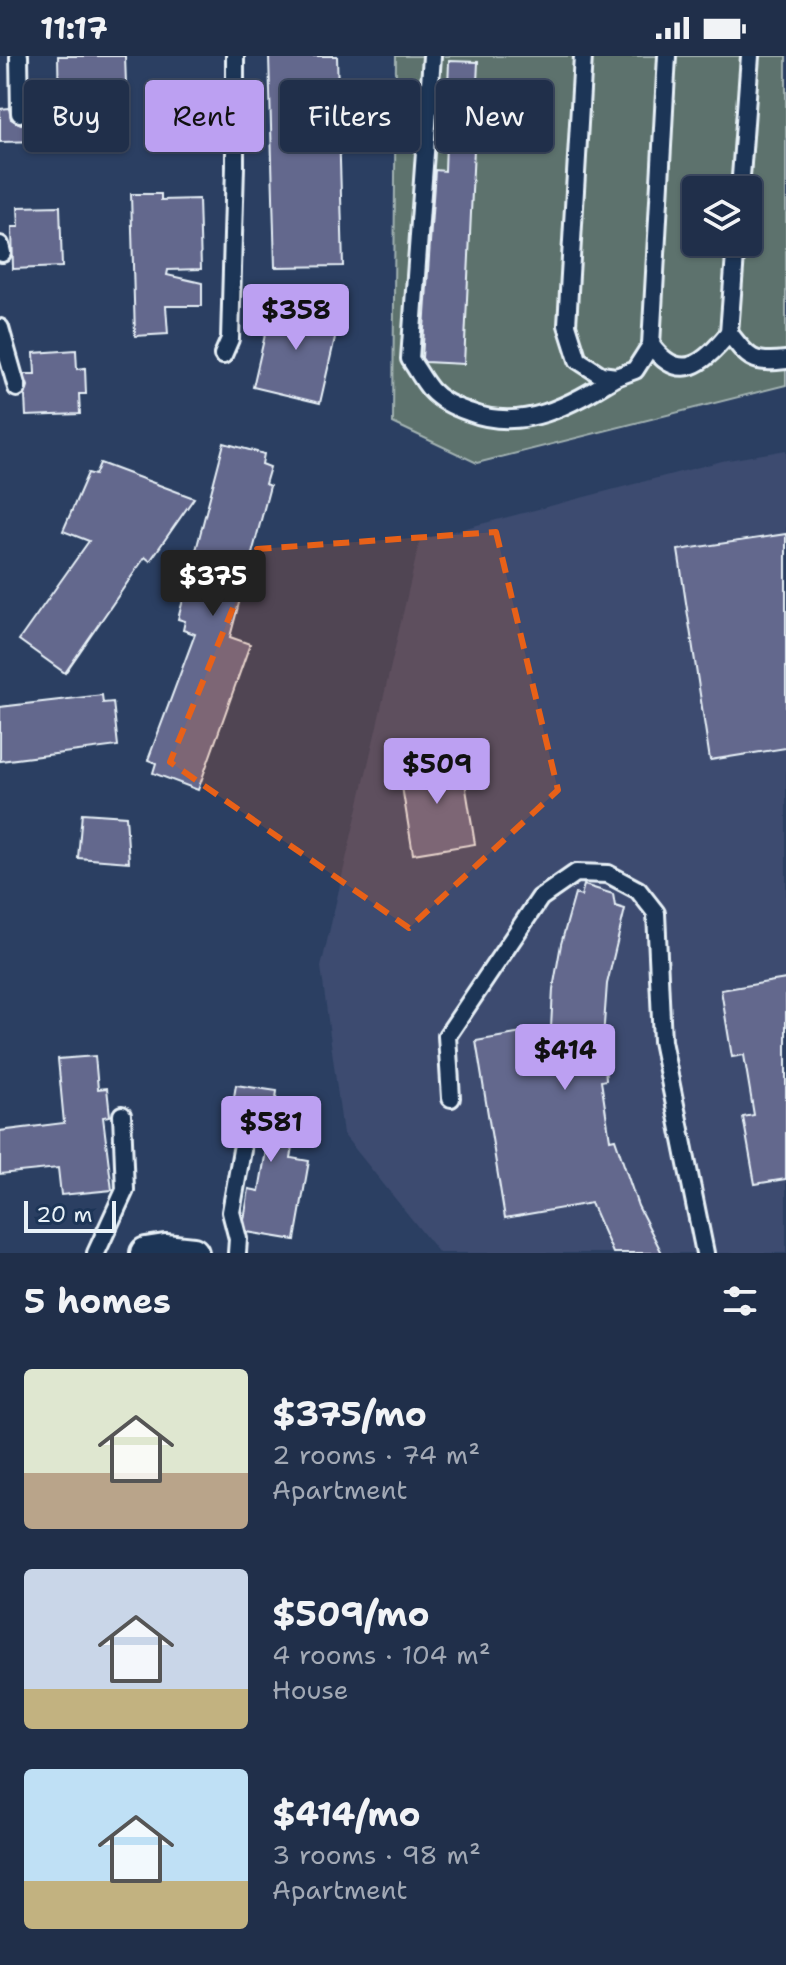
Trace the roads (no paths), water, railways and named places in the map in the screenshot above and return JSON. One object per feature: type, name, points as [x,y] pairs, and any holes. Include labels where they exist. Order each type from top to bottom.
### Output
[{"type":"street","points":[[146,1253],[165,1250],[193,1253]]},
{"type":"lane","points":[[19,56],[20,113]]},
{"type":"lane","points":[[223,355],[230,339],[235,56]]},
{"type":"lane","points":[[432,56],[410,359],[432,391],[457,408],[486,419],[514,421],[545,414],[635,370],[651,345],[667,56]]},
{"type":"lane","points":[[583,56],[567,325],[578,360],[601,375],[616,377]]},
{"type":"lane","points":[[741,176],[750,56]]},
{"type":"lane","points":[[651,345],[659,356],[676,367],[692,366],[710,357],[729,333],[735,256]]},
{"type":"lane","points":[[0,328],[17,388]]},
{"type":"lane","points":[[729,333],[747,355],[762,363],[786,360]]},
{"type":"lane","points":[[451,1098],[447,1036],[540,898],[576,873],[608,874],[638,890],[656,913],[662,1041],[705,1253]]},
{"type":"lane","points":[[96,1253],[125,1190],[122,1115]]},
{"type":"lane","points":[[237,1253],[238,1239],[231,1212],[242,1150]]}]
